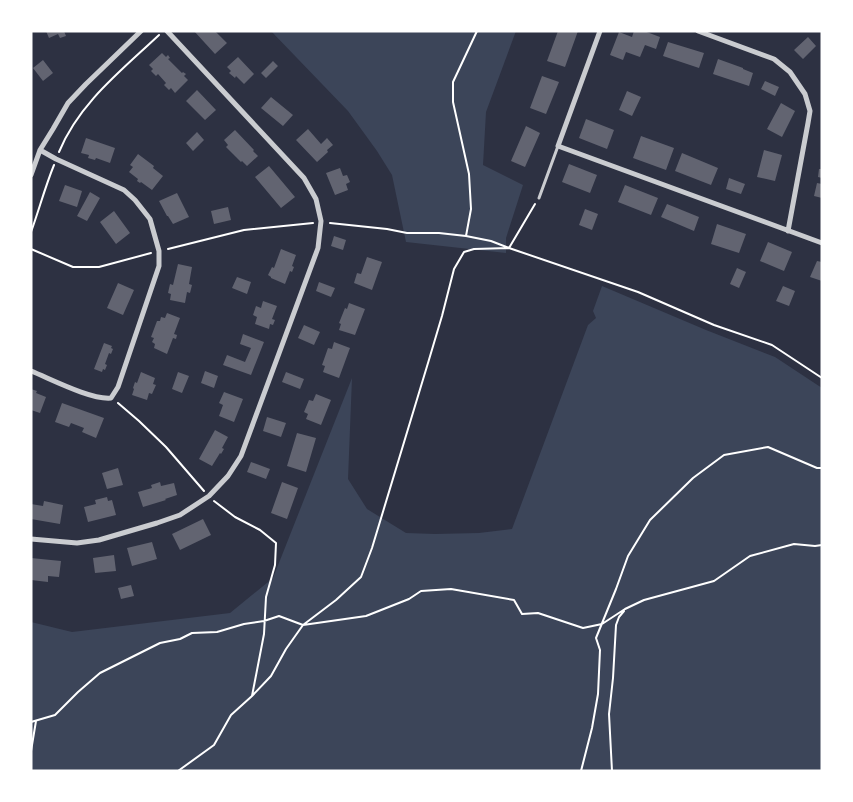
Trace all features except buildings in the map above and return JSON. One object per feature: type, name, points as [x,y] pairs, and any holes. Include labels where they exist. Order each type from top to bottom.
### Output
[{"type":"street","points":[[31,175],[40,150],[68,103],[141,31]]},
{"type":"street","points":[[31,539],[77,543],[99,540],[180,515],[209,496],[228,476],[241,456],[318,248],[321,222],[316,200],[304,178],[167,31]]},
{"type":"street","points":[[600,31],[558,146],[822,243]]},
{"type":"street","points":[[698,31],[774,59],[790,72],[805,94],[810,111],[788,231]]},
{"type":"street","points":[[31,371],[90,395],[111,398],[118,387],[159,266],[159,251],[150,220],[135,200],[124,190],[40,150]]},
{"type":"lane","points":[[539,198],[558,146]]},
{"type":"path","points":[[31,232],[38,215],[44,191],[66,136],[96,96],[162,31]]},
{"type":"path","points":[[466,236],[471,209],[469,174],[453,102],[453,82],[477,31]]},
{"type":"path","points":[[509,248],[539,198]]},
{"type":"path","points":[[31,249],[73,267],[99,267],[244,230],[321,222],[407,233],[439,233],[466,236],[491,241],[638,292],[714,325],[772,345],[822,378]]},
{"type":"path","points":[[178,771],[214,745],[232,715],[271,676],[302,625],[336,600],[361,576],[372,548],[431,354],[454,269],[464,252],[474,249],[509,248]]},
{"type":"path","points":[[111,398],[139,420],[166,447],[209,496],[235,517],[260,530],[276,543],[276,565],[266,597],[264,634],[252,696]]},
{"type":"path","points":[[581,771],[598,694],[600,650],[596,638],[628,556],[650,520],[693,478],[724,455],[768,447],[817,468],[822,468]]},
{"type":"path","points":[[31,722],[55,715],[100,673],[160,643],[180,640],[192,633],[217,632],[279,616],[302,625],[366,616],[409,599],[421,591],[451,589],[514,600],[522,614],[538,613],[583,628],[602,624],[625,609],[644,600],[714,581],[750,556],[794,544],[822,545]]},
{"type":"path","points":[[612,771],[609,714],[614,678],[616,625],[625,609]]},
{"type":"path","points":[[31,751],[36,721]]},
{"type":"shaded area","points":[[271,31],[516,31],[486,112],[483,165],[523,185],[506,238],[506,253],[406,242],[392,175],[377,151],[348,111]]},
{"type":"shaded area","points":[[602,286],[775,357],[822,388],[822,771],[31,771],[31,622],[72,632],[230,613],[273,578],[352,378],[348,479],[367,509],[406,533],[479,533],[512,529],[588,325],[596,318],[593,311]]}]
